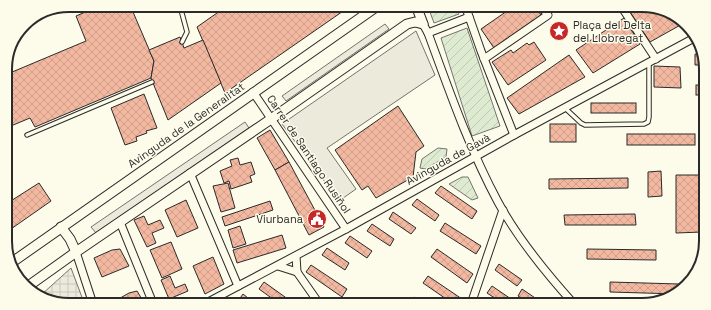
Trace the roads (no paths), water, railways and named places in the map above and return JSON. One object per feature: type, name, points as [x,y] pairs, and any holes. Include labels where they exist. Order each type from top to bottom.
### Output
[{"type":"street","name":"Avinguda de la Generalitat","points":[[15,260],[253,92],[370,12]]},
{"type":"street","points":[[418,12],[476,157],[502,210],[539,262],[569,298]]},
{"type":"street","points":[[467,12],[484,60],[514,135]]},
{"type":"street","points":[[484,60],[548,15],[546,12]]},
{"type":"street","points":[[624,12],[656,59]]},
{"type":"street","points":[[428,33],[469,17]]},
{"type":"street","points":[[32,284],[407,24],[415,22],[423,24]]},
{"type":"street","name":"Avinguda de Gavà","points":[[217,298],[690,40]]},
{"type":"street","name":"Carrer de Santiago Rusiñol","points":[[253,92],[346,229]]},
{"type":"street","points":[[190,173],[238,286]]},
{"type":"street","points":[[472,298],[502,210]]},
{"type":"street","points":[[120,222],[151,298]]},
{"type":"street","points":[[61,227],[70,239],[76,252],[91,298]]},
{"type":"street","points":[[296,256],[297,272],[315,298]]},
{"type":"street","points":[[278,266],[297,272]]},
{"type":"lane","points":[[182,12],[187,32],[182,42]]},
{"type":"lane","points":[[565,108],[581,124],[585,125],[644,124],[648,122],[649,63]]},
{"type":"lane","points":[[27,135],[152,82]]},
{"type":"place","name":"Plaça del Delta del Llobregat","points":[[559,31]]},
{"type":"place","name":"Viurbana","points":[[317,219]]}]
